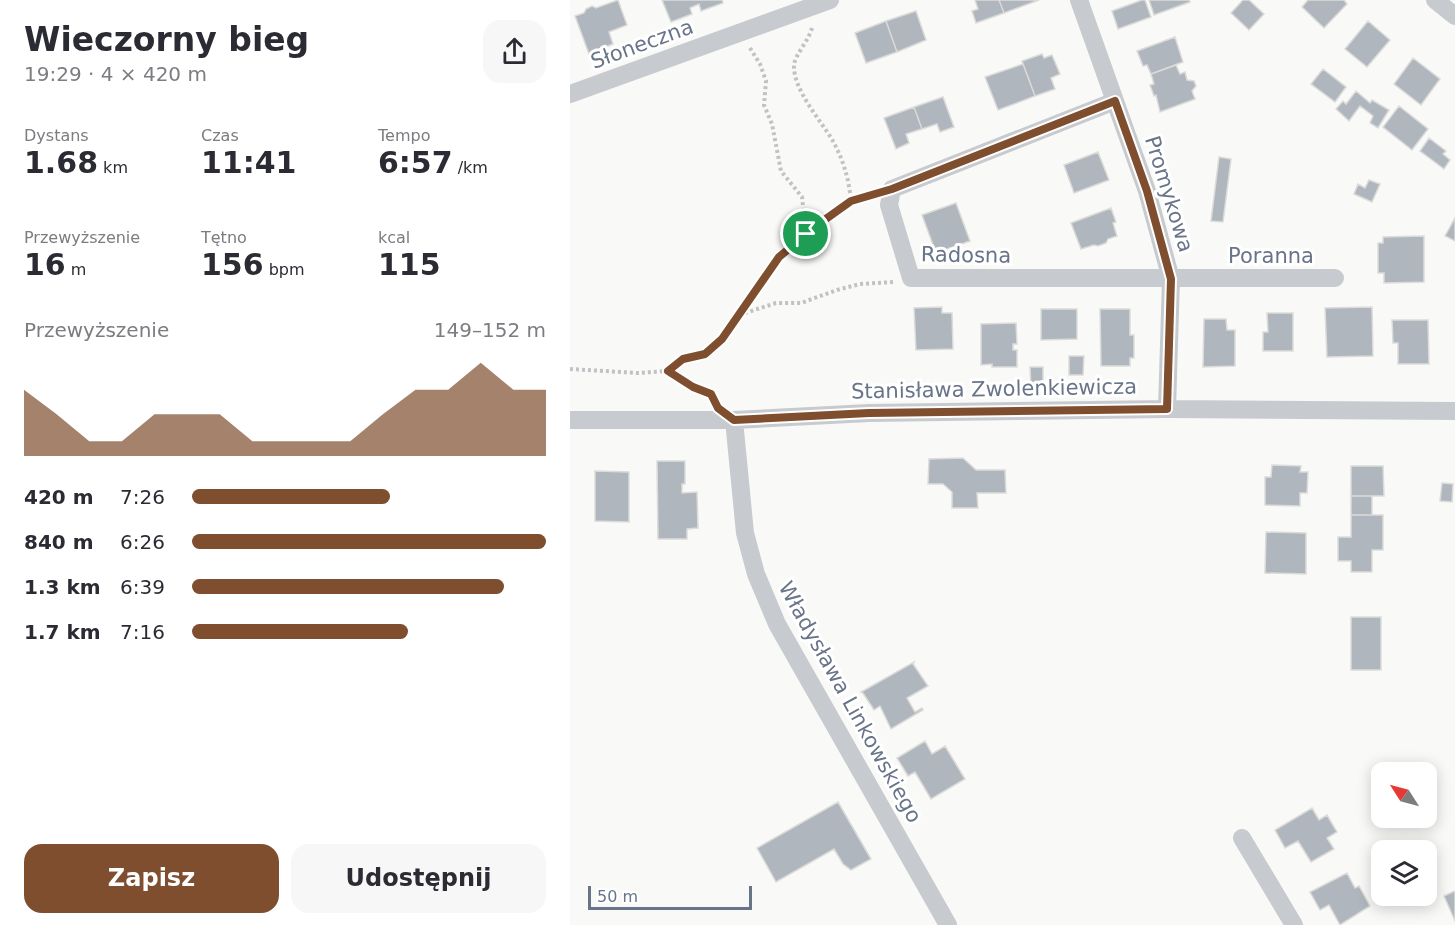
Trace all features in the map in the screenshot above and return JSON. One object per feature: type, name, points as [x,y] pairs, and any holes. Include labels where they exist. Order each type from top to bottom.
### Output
[{"type":"street","name":"Promykowa","points":[[1079,0],[1147,191],[1171,279],[1167,409]]},
{"type":"street","points":[[1435,0],[1455,16]]},
{"type":"street","name":"Słoneczna","points":[[570,94],[824,2]]},
{"type":"street","points":[[892,189],[1115,101]]},
{"type":"street","name":"Radosna","points":[[892,189],[889,205],[911,278],[1171,279]]},
{"type":"street","name":"Poranna","points":[[1171,279],[1335,278]]},
{"type":"street","name":"Stanisława Zwolenkiewicza","points":[[570,420],[734,420],[869,413],[1167,409],[1455,411]]},
{"type":"street","name":"Władysława Linkowskiego","points":[[734,420],[745,533],[756,574],[777,624],[948,925]]},
{"type":"street","points":[[1242,838],[1294,925]]},
{"type":"path","points":[[824,2],[810,36],[794,64],[797,81],[805,100],[835,145],[847,172],[851,201]]},
{"type":"path","points":[[743,32],[766,81],[764,105],[776,140],[781,171],[802,197],[806,234]]},
{"type":"path","points":[[570,369],[638,373],[668,371],[683,359],[705,354],[722,339],[779,257],[851,201],[892,189]]},
{"type":"path","points":[[738,316],[776,303],[801,303],[860,284],[887,284],[911,278]]},
{"type":"path","points":[[668,371],[693,387],[711,394],[718,408],[734,420]]},
{"type":"building","points":[[618,0],[627,25],[609,32],[613,44],[589,54],[575,16],[584,13],[592,6],[596,8]]},
{"type":"building","points":[[662,0],[722,0],[723,3],[701,11],[699,4],[690,8],[692,14],[671,22]]},
{"type":"building","points":[[975,0],[999,0],[1004,13],[976,23],[972,11],[978,9]]},
{"type":"building","points":[[999,0],[1039,0],[1004,13]]},
{"type":"building","points":[[1145,0],[1151,17],[1118,29],[1112,11]]},
{"type":"building","points":[[1149,0],[1189,0],[1190,2],[1154,15]]},
{"type":"building","points":[[1243,0],[1249,0],[1264,14],[1249,30],[1231,13]]},
{"type":"building","points":[[1308,0],[1344,0],[1347,4],[1324,28],[1302,7]]},
{"type":"building","points":[[916,11],[926,40],[897,52],[886,21]]},
{"type":"building","points":[[886,21],[897,52],[866,63],[855,33]]},
{"type":"building","points":[[1368,21],[1390,40],[1367,67],[1345,49]]},
{"type":"building","points":[[1175,37],[1183,62],[1151,74],[1147,65],[1143,66],[1137,51]]},
{"type":"building","points":[[1042,54],[1044,58],[1052,55],[1060,74],[1051,78],[1055,89],[1035,96],[1022,61]]},
{"type":"building","points":[[1413,58],[1440,79],[1421,105],[1394,84]]},
{"type":"building","points":[[1023,64],[1035,96],[998,110],[985,77]]},
{"type":"building","points":[[1176,65],[1180,74],[1185,72],[1187,80],[1194,81],[1196,86],[1192,91],[1195,99],[1160,112],[1156,95],[1154,96],[1150,85],[1154,84],[1151,74]]},
{"type":"building","points":[[1323,69],[1346,87],[1335,102],[1311,84]]},
{"type":"building","points":[[1356,91],[1370,103],[1372,100],[1389,110],[1378,128],[1370,123],[1373,116],[1360,106],[1349,121],[1336,109],[1343,101],[1346,104]]},
{"type":"building","points":[[943,97],[954,127],[940,132],[937,124],[922,129],[914,107]]},
{"type":"building","points":[[1399,106],[1428,129],[1412,150],[1383,127]]},
{"type":"building","points":[[914,107],[922,129],[906,134],[909,143],[896,149],[884,118]]},
{"type":"building","points":[[1429,138],[1446,151],[1443,154],[1450,160],[1444,169],[1420,151]]},
{"type":"building","points":[[1098,152],[1109,180],[1074,193],[1064,165]]},
{"type":"building","points":[[1219,157],[1231,159],[1223,222],[1211,221]]},
{"type":"building","points":[[1369,180],[1380,184],[1372,202],[1354,194],[1358,184],[1365,188]]},
{"type":"building","points":[[956,203],[970,241],[936,253],[922,215]]},
{"type":"building","points":[[1111,208],[1116,222],[1113,223],[1117,236],[1098,246],[1081,249],[1071,223]]},
{"type":"building","points":[[1455,218],[1455,241],[1445,236]]},
{"type":"building","points":[[1424,236],[1424,282],[1384,283],[1384,273],[1378,273],[1378,243],[1383,243],[1383,237]]},
{"type":"building","points":[[942,307],[942,313],[952,313],[953,349],[916,350],[914,308]]},
{"type":"building","points":[[1372,307],[1373,356],[1327,357],[1325,308]]},
{"type":"building","points":[[1041,309],[1077,309],[1077,339],[1041,340]]},
{"type":"building","points":[[1100,309],[1130,309],[1130,335],[1134,335],[1134,358],[1130,358],[1130,366],[1101,366]]},
{"type":"building","points":[[1267,313],[1293,313],[1293,351],[1263,351],[1263,332],[1268,332]]},
{"type":"building","points":[[1204,319],[1226,319],[1227,330],[1235,330],[1235,366],[1203,367]]},
{"type":"building","points":[[1392,320],[1428,320],[1429,364],[1398,364],[1398,343],[1393,343]]},
{"type":"building","points":[[1016,323],[1017,344],[1013,344],[1013,350],[1017,350],[1017,367],[981,365],[981,324]]},
{"type":"building","points":[[1069,356],[1084,356],[1083,375],[1069,375]]},
{"type":"building","points":[[1030,367],[1043,367],[1043,388],[1031,388]]},
{"type":"building","points":[[963,458],[976,470],[1005,470],[1006,493],[977,493],[978,508],[952,508],[952,492],[943,484],[928,484],[929,459]]},
{"type":"building","points":[[657,461],[685,461],[685,484],[682,484],[682,493],[697,492],[698,528],[687,529],[687,539],[658,539]]},
{"type":"building","points":[[1272,465],[1301,466],[1300,472],[1308,472],[1307,493],[1300,493],[1300,506],[1265,505],[1265,477],[1271,477]]},
{"type":"building","points":[[1351,466],[1383,466],[1384,496],[1351,496]]},
{"type":"building","points":[[595,471],[629,472],[629,522],[595,521]]},
{"type":"building","points":[[1442,483],[1453,484],[1452,502],[1440,501]]},
{"type":"building","points":[[1351,496],[1372,496],[1372,515],[1351,515]]},
{"type":"building","points":[[1351,515],[1383,515],[1383,550],[1372,550],[1372,572],[1351,572],[1351,561],[1338,561],[1338,537],[1351,537]]},
{"type":"building","points":[[1266,532],[1306,533],[1306,574],[1265,573]]},
{"type":"building","points":[[1351,617],[1381,617],[1381,670],[1351,670]]},
{"type":"building","points":[[914,662],[913,664],[928,686],[907,698],[915,712],[922,708],[923,710],[891,729],[880,706],[874,710],[861,692]]},
{"type":"building","points":[[925,741],[932,754],[945,746],[965,779],[931,799],[915,772],[908,776],[897,758]]},
{"type":"building","points":[[838,802],[871,859],[851,870],[843,864],[834,849],[776,882],[757,848]]},
{"type":"building","points":[[1312,808],[1319,820],[1327,815],[1337,832],[1327,838],[1334,849],[1311,862],[1298,841],[1285,848],[1275,830]]},
{"type":"building","points":[[1347,873],[1355,888],[1359,886],[1370,906],[1340,925],[1329,905],[1320,910],[1310,892]]},
{"type":"building","points":[[1455,891],[1455,921],[1444,896]]},
{"type":"route","points":[[1115,101],[1147,191],[1171,279],[1167,409],[869,413],[734,420],[718,408],[711,394],[693,387],[668,371],[683,359],[705,354],[722,339],[779,257],[806,234],[851,201],[892,189],[1115,101]]}]
